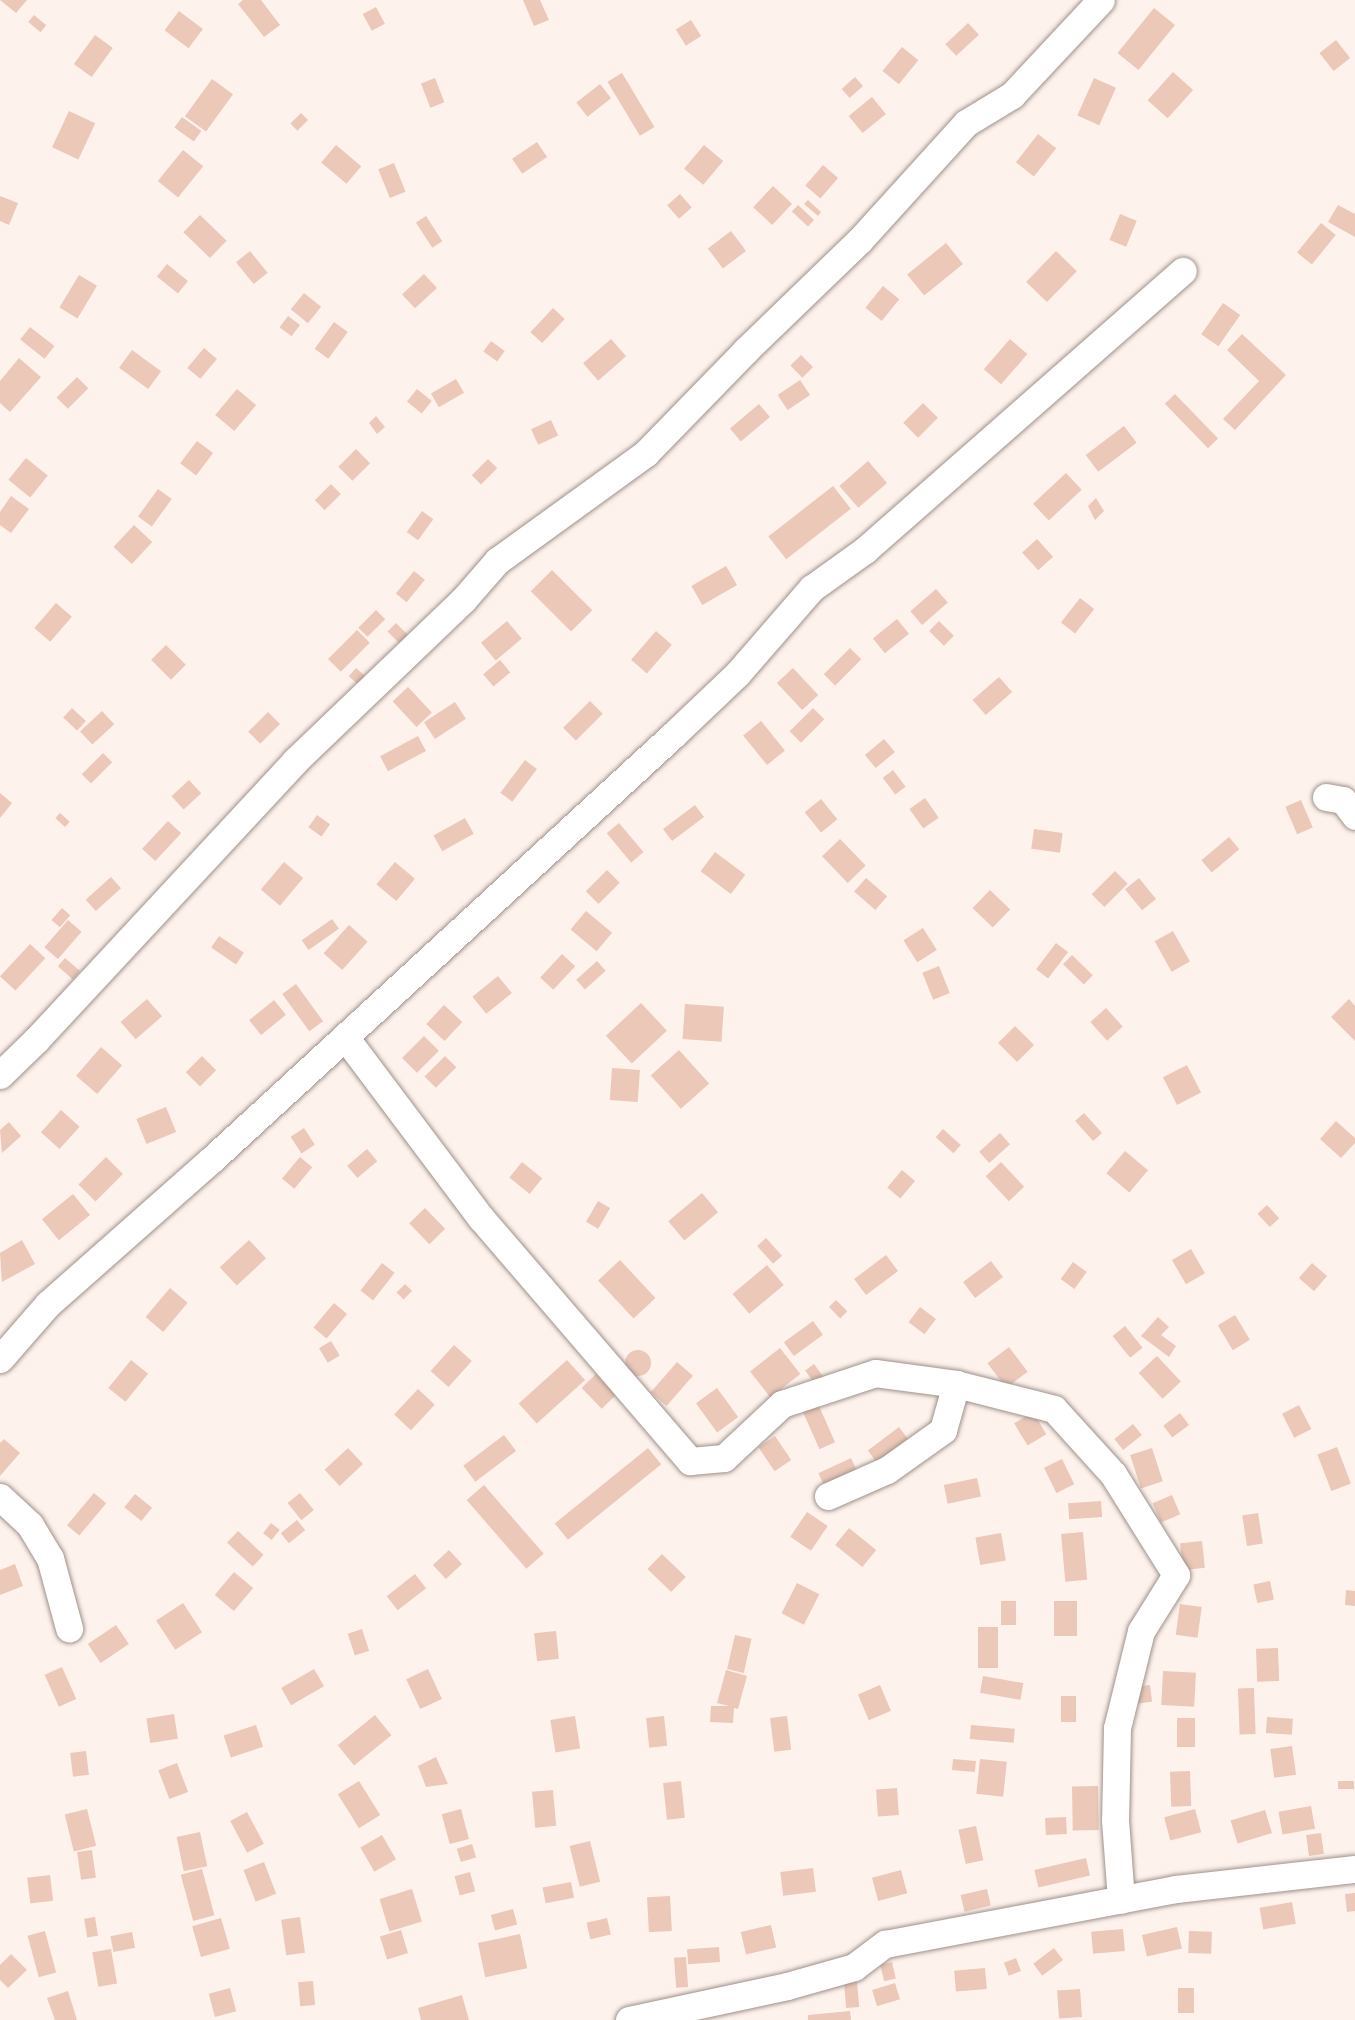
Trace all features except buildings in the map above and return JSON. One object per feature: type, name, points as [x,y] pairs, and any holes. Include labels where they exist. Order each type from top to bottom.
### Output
[{"type":"street","points":[[0,1075],[36,1040],[295,761],[463,600],[497,561],[646,453],[746,350],[859,241],[966,123],[1012,95],[1101,0]]},
{"type":"street","points":[[0,1359],[48,1304],[345,1037],[730,681],[812,588],[865,550],[1183,271]]},
{"type":"street","points":[[1326,796],[1342,800],[1355,816]]},
{"type":"street","points":[[345,1037],[481,1218],[690,1461],[724,1458],[782,1404],[875,1373],[956,1384],[1054,1410],[1113,1474],[1176,1575],[1141,1630],[1117,1728],[1115,1820],[1121,1900]]},
{"type":"street","points":[[828,1496],[887,1470],[942,1430],[956,1384]]},
{"type":"street","points":[[0,1497],[30,1525],[50,1558],[69,1628]]},
{"type":"street","points":[[629,2020],[787,1986],[854,1967],[885,1944],[1176,1889],[1355,1869]]}]
